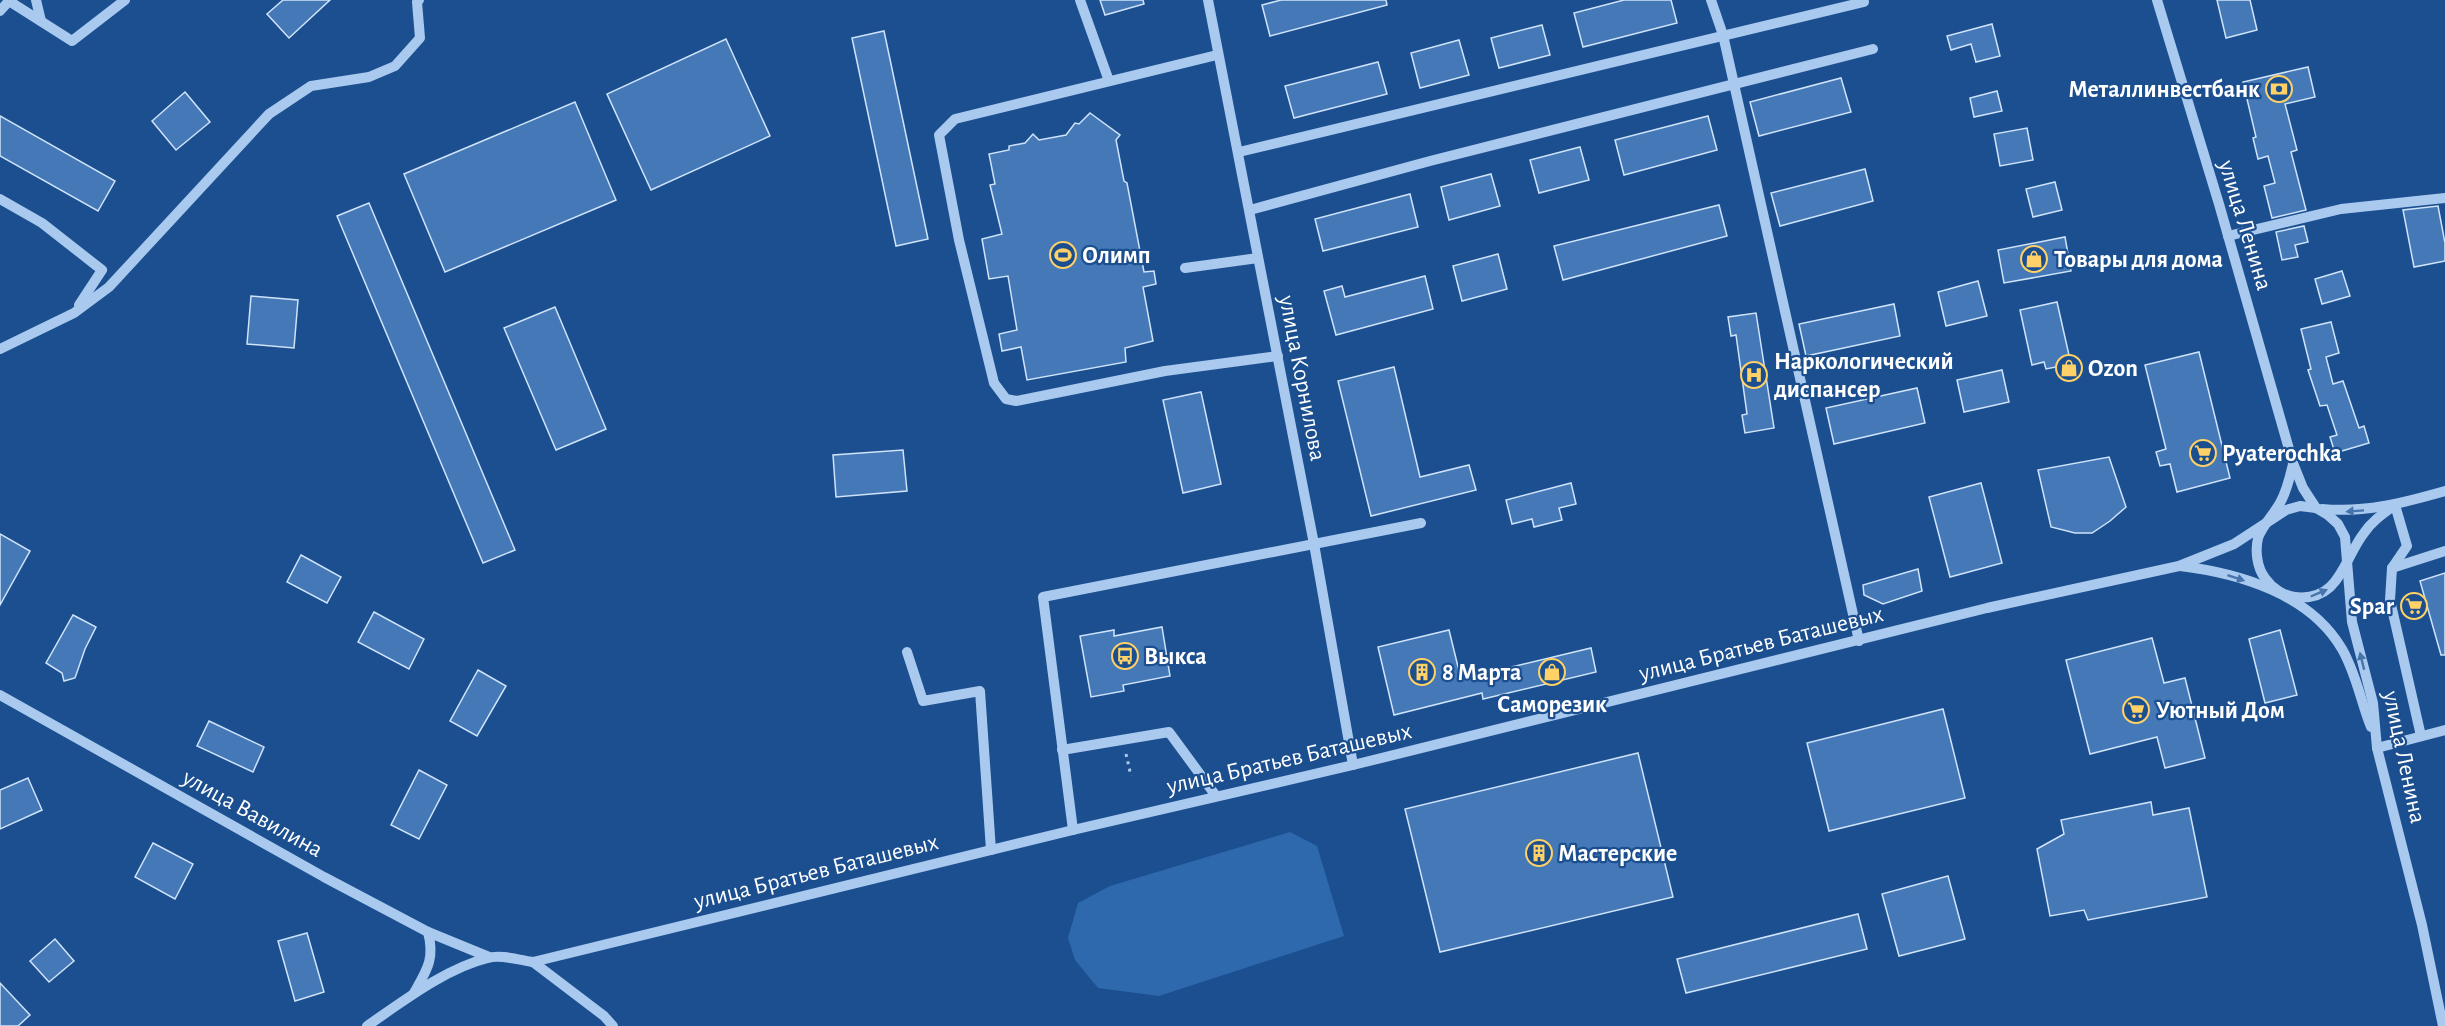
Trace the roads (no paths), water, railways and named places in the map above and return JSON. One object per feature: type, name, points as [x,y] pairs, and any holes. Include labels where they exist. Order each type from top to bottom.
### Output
[{"type":"street","points":[[36,0],[41,21]]},
{"type":"street","points":[[0,11],[9,1],[72,41],[125,0]]},
{"type":"street","points":[[1080,0],[1109,81]]},
{"type":"street","name":"улица Корнилова","points":[[1208,0],[1314,544],[1353,765]]},
{"type":"street","points":[[1711,0],[1723,35],[1859,641]]},
{"type":"street","name":"улица Ленина","points":[[2157,0],[2293,463],[2303,488],[2316,508],[2338,524],[2345,537],[2348,550],[2346,564],[2352,622],[2373,703],[2376,743],[2422,925],[2443,1026]]},
{"type":"street","points":[[0,349],[74,313],[109,287],[269,114],[312,86],[369,77],[394,66],[420,38],[417,1]]},
{"type":"street","points":[[1239,152],[1864,2]]},
{"type":"street","points":[[1250,210],[1873,49]]},
{"type":"street","points":[[1217,54],[955,119],[939,135],[959,240],[994,383],[1006,399],[1016,401],[1165,371],[1278,356]]},
{"type":"street","points":[[2228,236],[2341,209],[2445,198]]},
{"type":"street","points":[[0,200],[42,223],[102,270],[74,313]]},
{"type":"street","points":[[1185,268],[1258,258]]},
{"type":"street","points":[[2269,520],[2282,501],[2293,463]]},
{"type":"street","points":[[2269,520],[2300,506],[2347,512],[2395,505],[2445,491]]},
{"type":"street","points":[[2395,505],[2407,546],[2392,567],[2390,600],[2421,736]]},
{"type":"street","name":"улица Братьев Баташевых","points":[[2179,566],[2208,570],[2292,597],[2306,598],[2331,587],[2340,577],[2363,533],[2376,519],[2395,505]]},
{"type":"street","name":"улица Братьев Баташевых","points":[[368,1026],[414,993],[443,977],[489,957],[533,962],[1073,830],[1353,765],[1987,608],[2179,566],[2234,544],[2269,520]]},
{"type":"street","name":"улица Братьев Баташевых","points":[[2269,520],[2258,537],[2256,558],[2264,578],[2279,592],[2313,616],[2343,650],[2376,743]]},
{"type":"street","points":[[1073,830],[1043,597],[1421,523]]},
{"type":"street","points":[[2392,567],[2445,551]]},
{"type":"street","points":[[907,652],[923,701],[980,691],[991,850]]},
{"type":"street","name":"улица Вавилина","points":[[0,695],[324,877],[428,932],[489,957]]},
{"type":"street","points":[[2376,743],[2445,730]]},
{"type":"street","points":[[1062,750],[1169,732],[1216,796]]},
{"type":"street","name":"улица Братьев Баташевых","points":[[414,993],[428,969],[433,950],[428,932]]},
{"type":"street","points":[[533,962],[614,1026]]},
{"type":"place","name":"Металлинвестбанк","points":[[2279,89]]},
{"type":"place","name":"Олимп","points":[[1063,255]]},
{"type":"place","name":"Товары для дома","points":[[2034,259]]},
{"type":"place","name":"Ozon","points":[[2069,368]]},
{"type":"place","name":"Наркологический диспансер","points":[[1754,375]]},
{"type":"place","name":"Pyaterochka","points":[[2203,453]]},
{"type":"place","name":"Spar","points":[[2414,606]]},
{"type":"place","name":"Выкса","points":[[1125,656]]},
{"type":"place","name":"8 Марта","points":[[1422,672]]},
{"type":"place","name":"Саморезик","points":[[1552,672]]},
{"type":"place","name":"Уютный Дом","points":[[2136,710]]},
{"type":"place","name":"Мастерские","points":[[1539,853]]}]
